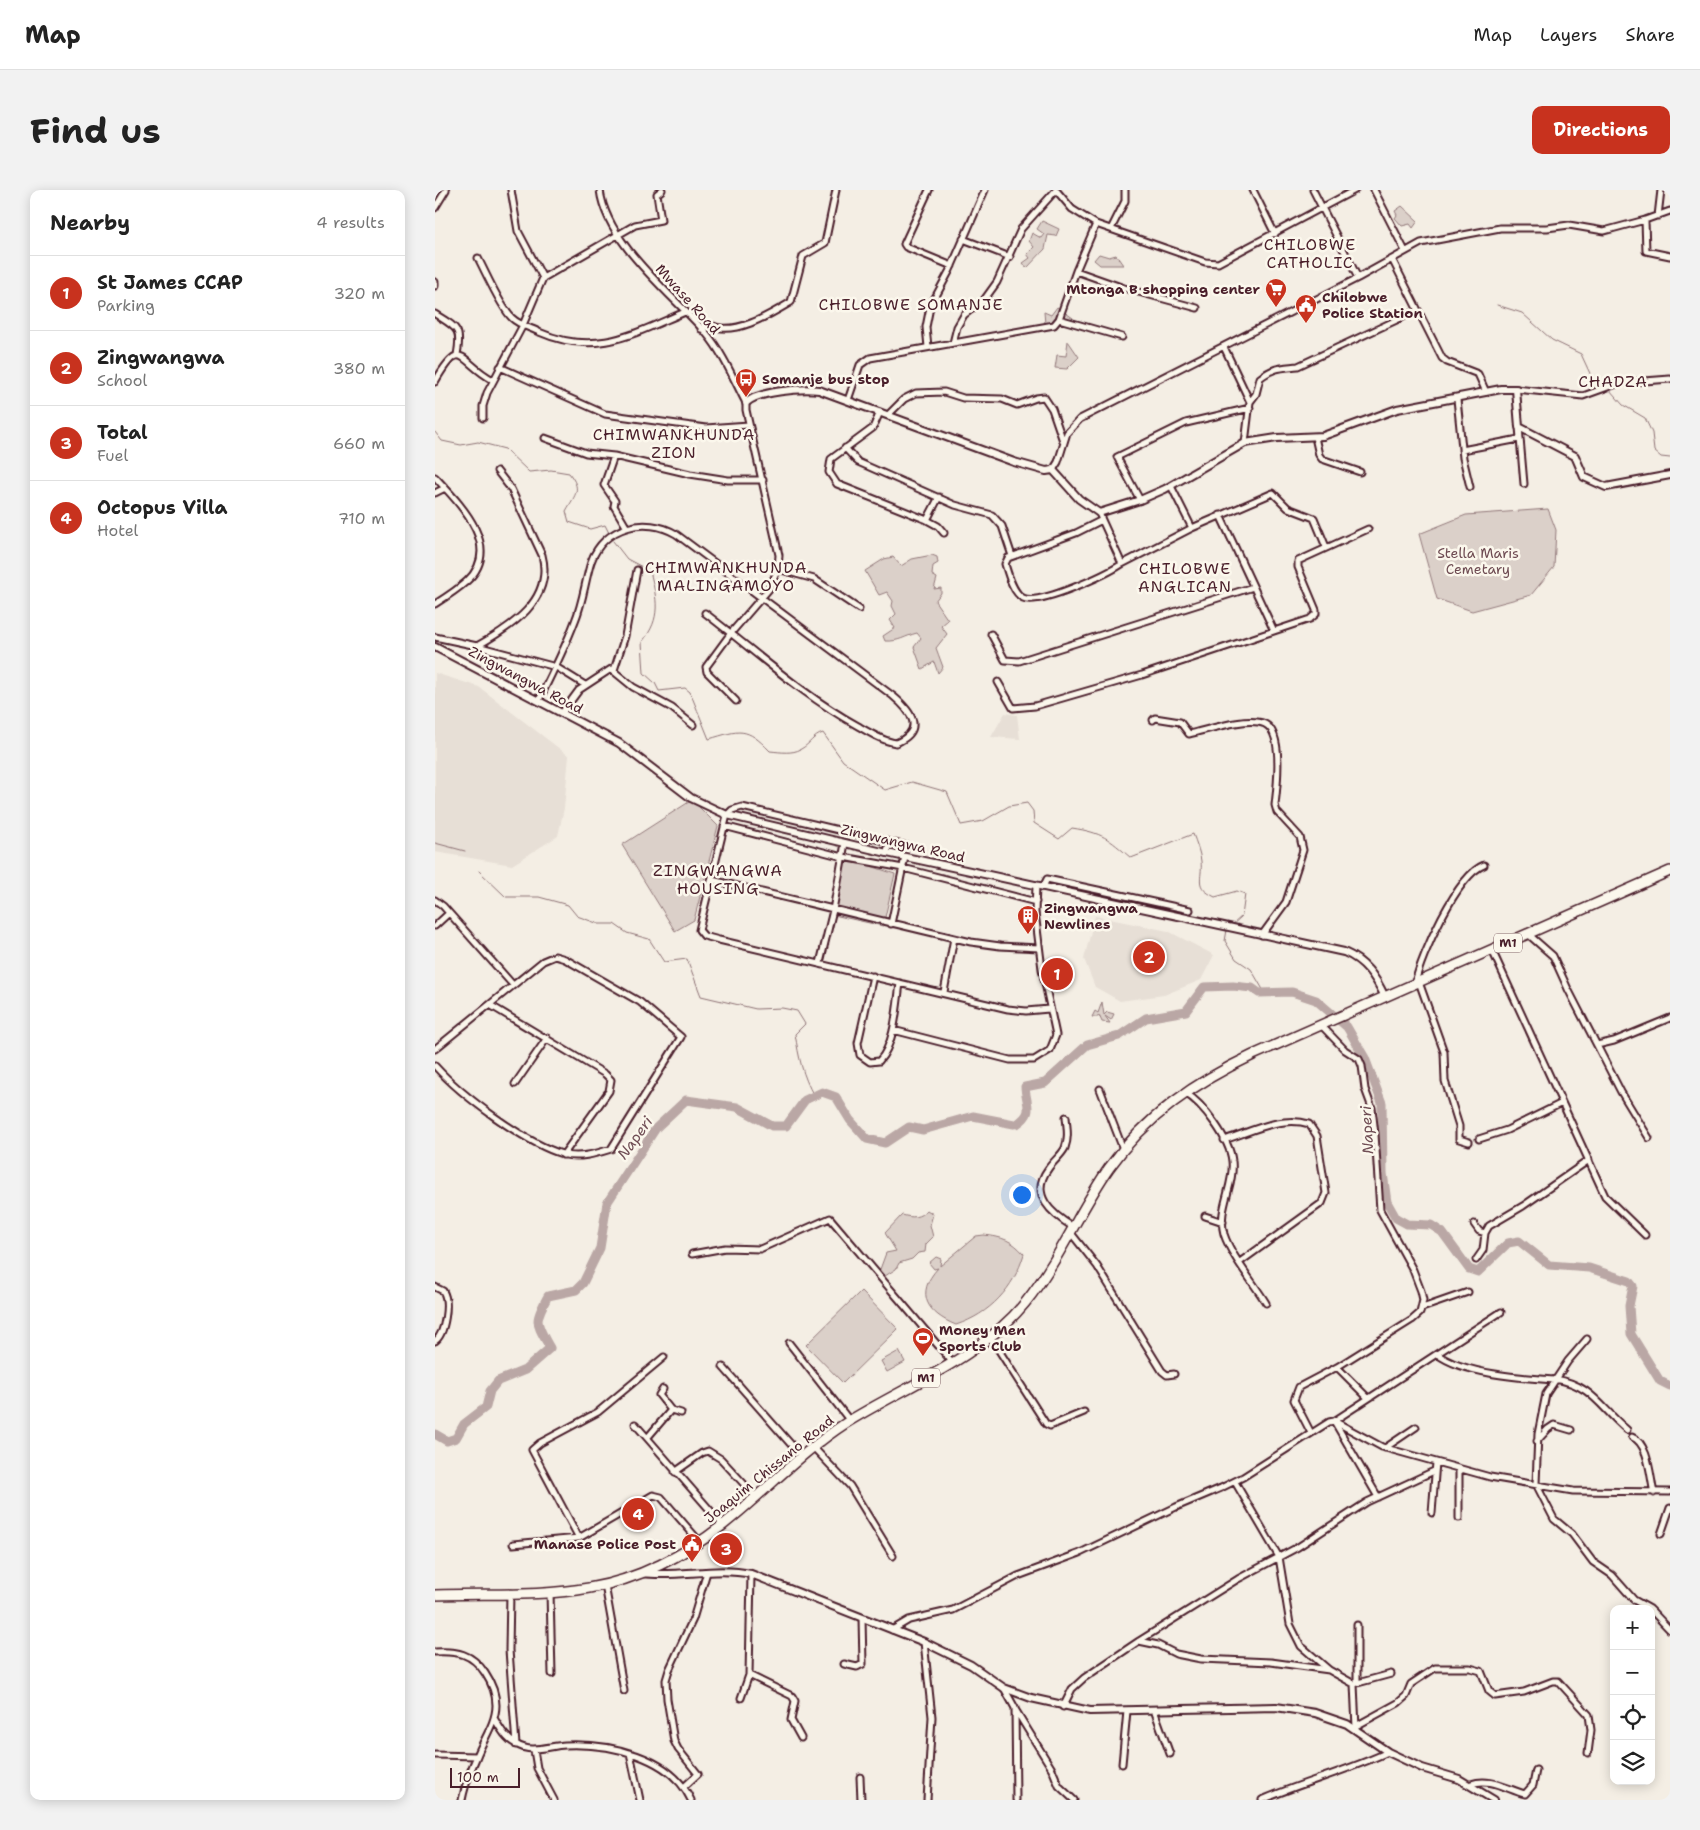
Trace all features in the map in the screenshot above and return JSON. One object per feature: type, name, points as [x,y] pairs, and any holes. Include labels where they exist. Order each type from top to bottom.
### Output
[{"type":"highway","name":"M1","points":[[1385,997],[1670,871]]},
{"type":"highway","name":"Joaquim Chissano Road","points":[[435,1595],[550,1592],[605,1585],[666,1562],[700,1542],[757,1497],[813,1447],[850,1421],[953,1364],[991,1338],[1023,1305],[1039,1285],[1108,1169],[1123,1149],[1152,1118],[1184,1092],[1225,1068],[1385,997]]},
{"type":"street","points":[[435,208],[446,190]]},
{"type":"street","points":[[511,190],[518,231],[543,278]]},
{"type":"street","name":"Mwase Road","points":[[600,190],[607,214],[619,234],[638,260],[701,329],[720,354],[746,403],[745,410],[777,542],[778,569],[774,580],[761,599],[731,633],[706,670],[736,701]]},
{"type":"street","points":[[483,418],[484,400],[523,325],[543,278],[641,222],[662,219],[657,202],[658,193],[662,190]]},
{"type":"street","points":[[701,329],[711,325],[718,328],[740,326],[764,318],[791,302],[803,256],[825,243],[836,190]]},
{"type":"street","points":[[929,190],[904,244],[906,247],[952,266]]},
{"type":"street","points":[[928,347],[926,327],[930,307],[952,266],[985,190]]},
{"type":"street","points":[[953,343],[960,321],[990,293],[1010,257],[1021,229],[1056,190],[1072,208],[1096,224],[1205,262],[1218,264],[1355,190]]},
{"type":"street","points":[[1111,229],[1125,201],[1125,190]]},
{"type":"street","points":[[1253,190],[1275,234]]},
{"type":"street","points":[[1313,190],[1321,209],[1358,278]]},
{"type":"street","points":[[1374,190],[1405,251]]},
{"type":"street","points":[[1658,216],[1661,190]]},
{"type":"street","points":[[746,403],[757,396],[803,389],[819,390],[1015,462],[1046,471],[1053,470],[1058,462],[1067,432],[1080,419],[1358,278],[1421,243],[1489,229],[1547,228],[1569,225],[1601,231],[1645,220],[1670,211]]},
{"type":"street","points":[[1645,220],[1646,251],[1670,256]]},
{"type":"street","points":[[848,400],[860,365],[864,361],[895,352],[1050,327],[1059,319],[1076,271],[1096,224]]},
{"type":"street","points":[[963,239],[1010,257]]},
{"type":"street","points":[[478,258],[510,316],[523,325],[568,342],[601,344],[628,336],[685,312]]},
{"type":"street","points":[[1392,259],[1442,358],[1447,362],[1478,374],[1486,392]]},
{"type":"street","points":[[1076,271],[1124,288],[1197,308]]},
{"type":"street","points":[[1245,443],[1250,405],[1257,393],[1260,378],[1281,366],[1297,366],[1418,310]]},
{"type":"street","points":[[435,314],[458,331],[460,338],[457,355]]},
{"type":"street","points":[[1059,319],[1123,337]]},
{"type":"street","points":[[1224,347],[1250,405]]},
{"type":"street","points":[[435,382],[446,362],[451,357],[457,355],[464,358],[482,374],[493,380]]},
{"type":"street","points":[[500,367],[605,414],[706,428],[749,425]]},
{"type":"street","points":[[1326,547],[1314,518],[1285,506],[1273,493],[1192,528],[1094,579],[1059,592],[1029,600],[1020,596],[1009,577],[1005,564],[1008,558],[1012,556],[1076,533],[1101,516],[1171,486],[1245,443],[1277,438],[1315,437],[1333,434],[1397,409],[1486,392],[1516,389],[1583,396],[1619,383],[1655,378],[1670,379]]},
{"type":"street","points":[[1516,389],[1524,484]]},
{"type":"street","points":[[888,415],[904,399],[916,393],[944,392],[963,398],[1002,399],[1017,405],[1036,398],[1044,398],[1052,409],[1063,441]]},
{"type":"street","points":[[1457,399],[1462,450],[1470,487]]},
{"type":"street","points":[[1140,500],[1117,458],[1186,423],[1250,405]]},
{"type":"street","points":[[880,412],[873,428],[836,453],[829,466],[829,472],[837,484],[927,520],[938,526],[945,533]]},
{"type":"street","points":[[1519,427],[1575,456],[1584,477],[1601,486],[1610,487],[1646,478],[1670,475]]},
{"type":"street","points":[[1315,437],[1320,458],[1360,472]]},
{"type":"street","points":[[545,438],[586,453],[614,456],[709,477],[763,480]]},
{"type":"street","points":[[1462,450],[1519,439]]},
{"type":"street","points":[[845,448],[858,462],[939,496],[955,505],[985,512],[998,520],[1012,556]]},
{"type":"street","points":[[614,456],[604,485],[615,502],[614,506],[627,528]]},
{"type":"street","points":[[1053,470],[1079,499],[1101,516],[1122,564]]},
{"type":"street","points":[[477,646],[506,629],[522,616],[536,597],[544,578],[545,565],[533,533],[511,490],[497,471]]},
{"type":"street","points":[[435,477],[473,523],[480,539],[480,556],[474,573],[467,581],[435,604]]},
{"type":"street","points":[[1171,486],[1192,528]]},
{"type":"street","points":[[435,493],[445,488]]},
{"type":"street","points":[[927,520],[939,496]]},
{"type":"street","points":[[1220,515],[1274,631]]},
{"type":"street","points":[[539,700],[556,667],[576,619],[596,552],[610,537],[627,528],[648,523],[665,527],[906,707],[913,720],[913,728],[907,737],[896,743],[890,742],[839,716],[789,680],[705,613]]},
{"type":"street","points":[[998,682],[1013,708],[1035,706],[1155,671],[1310,618],[1316,614],[1316,610],[1297,563],[1300,559],[1369,529]]},
{"type":"street","points":[[778,569],[814,579],[859,609]]},
{"type":"street","points":[[614,670],[625,636],[637,570]]},
{"type":"street","points":[[991,634],[1005,660],[1019,661],[1253,587]]},
{"type":"street","points":[[435,637],[556,667],[585,685]]},
{"type":"street","name":"Zingwangwa Road","points":[[435,647],[625,746],[697,801],[727,815],[905,857],[1344,952],[1356,957],[1367,967],[1385,997]]},
{"type":"street","points":[[562,713],[574,694],[607,670],[614,670],[633,687],[672,708],[693,725]]},
{"type":"street","points":[[1153,720],[1155,718],[1180,722],[1189,734],[1244,723],[1264,724],[1269,728],[1278,756],[1275,805],[1281,817],[1300,837],[1303,850],[1286,902],[1262,935]]},
{"type":"street","points":[[907,846],[742,807],[732,810],[727,815],[724,826],[699,926],[701,934],[1018,1010],[1049,1009]]},
{"type":"street","points":[[724,826],[843,857],[903,868],[1035,902]]},
{"type":"street","points":[[831,840],[834,828]]},
{"type":"street","points":[[887,853],[889,842]]},
{"type":"street","points":[[820,963],[833,910],[845,843]]},
{"type":"street","points":[[891,924],[905,857]]},
{"type":"street","points":[[1469,1142],[1459,1139],[1459,1126],[1445,1081],[1443,1052],[1417,983],[1419,966],[1427,946],[1457,891],[1479,867],[1484,865]]},
{"type":"street","points":[[893,1030],[1010,1060],[1033,1060],[1045,1054],[1054,1042],[1056,1035],[1049,1009],[1039,948],[1035,902],[1039,886],[1047,879],[1190,910]]},
{"type":"street","points":[[712,880],[954,938],[1000,946],[1039,948]]},
{"type":"street","points":[[435,900],[449,913],[513,985]]},
{"type":"street","points":[[435,926],[449,913]]},
{"type":"street","points":[[1529,934],[1553,956],[1621,1092],[1649,1138]]},
{"type":"street","points":[[943,992],[954,938]]},
{"type":"street","points":[[1492,950],[1607,1199],[1645,1235]]},
{"type":"street","points":[[435,1049],[543,961],[559,956],[641,1002],[681,1037],[611,1149],[588,1156],[563,1155],[516,1133],[449,1082],[435,1066]]},
{"type":"street","points":[[873,976],[858,1049],[863,1058],[875,1062],[881,1059],[893,1030],[900,983]]},
{"type":"street","points":[[490,1005],[547,1038],[605,1074],[611,1080],[609,1091],[563,1155]]},
{"type":"street","points":[[1597,1045],[1613,1041],[1670,1018]]},
{"type":"street","points":[[1321,1025],[1345,1050],[1356,1057],[1362,1066],[1375,1134],[1380,1210],[1413,1270],[1421,1291],[1422,1308]]},
{"type":"street","points":[[515,1084],[547,1038]]},
{"type":"street","points":[[1100,1089],[1123,1149]]},
{"type":"street","points":[[1184,1092],[1200,1103],[1224,1140],[1232,1162],[1223,1222],[1226,1239],[1266,1303]]},
{"type":"street","points":[[1479,1140],[1507,1130],[1562,1102]]},
{"type":"street","points":[[1066,1117],[1068,1132],[1064,1149],[1042,1178],[1041,1187],[1048,1209],[1072,1230],[1097,1266],[1162,1371],[1167,1375],[1174,1374]]},
{"type":"street","points":[[1224,1140],[1283,1122],[1294,1121],[1309,1124],[1317,1136],[1326,1193],[1322,1203],[1240,1262]]},
{"type":"street","points":[[1476,1260],[1482,1252],[1485,1233],[1491,1224],[1523,1206],[1589,1160]]},
{"type":"street","points":[[1205,1216],[1223,1222]]},
{"type":"street","points":[[693,1254],[725,1248],[760,1249],[830,1218],[953,1364]]},
{"type":"street","points":[[1474,1224],[1479,1231],[1485,1233]]},
{"type":"street","points":[[435,1287],[443,1291],[447,1302],[442,1332],[435,1341]]},
{"type":"street","points":[[1311,1433],[1294,1400],[1295,1393],[1306,1382],[1337,1367],[1412,1320],[1422,1308],[1467,1292]]},
{"type":"street","points":[[892,1630],[909,1620],[953,1610],[1018,1576],[1080,1552],[1235,1482],[1311,1433],[1334,1421],[1501,1312]]},
{"type":"street","points":[[991,1338],[1046,1424],[1050,1426],[1084,1412]]},
{"type":"street","points":[[1587,1338],[1555,1379],[1543,1403],[1537,1441],[1537,1484],[1549,1512],[1559,1524],[1572,1534],[1593,1562],[1612,1575],[1634,1600],[1642,1605]]},
{"type":"street","points":[[789,1343],[850,1421]]},
{"type":"street","points":[[1437,1354],[1446,1361],[1466,1367],[1518,1377],[1555,1379],[1576,1383],[1587,1389],[1627,1430]]},
{"type":"street","points":[[579,1538],[532,1450],[540,1443],[598,1412],[664,1357]]},
{"type":"street","points":[[723,1367],[802,1457]]},
{"type":"street","points":[[1337,1367],[1369,1398]]},
{"type":"street","points":[[663,1389],[659,1395],[671,1410],[681,1413]]},
{"type":"street","points":[[648,1437],[671,1410]]},
{"type":"street","points":[[1334,1421],[1385,1448],[1459,1470],[1510,1481],[1573,1491],[1670,1492]]},
{"type":"street","points":[[1334,1421],[1378,1497]]},
{"type":"street","points":[[635,1424],[723,1525]]},
{"type":"street","points":[[1537,1441],[1548,1429],[1554,1426],[1571,1430]]},
{"type":"street","points":[[1385,1448],[1417,1427]]},
{"type":"street","points":[[1632,1437],[1638,1439],[1643,1446],[1654,1493]]},
{"type":"street","points":[[813,1447],[850,1486],[893,1556]]},
{"type":"street","points":[[675,1472],[702,1453],[708,1451],[721,1459],[757,1497]]},
{"type":"street","points":[[1432,1513],[1436,1462]]},
{"type":"street","points":[[1063,1707],[1072,1689],[1139,1641],[1237,1579],[1279,1557],[1378,1497],[1434,1470]]},
{"type":"street","points":[[1459,1470],[1459,1518]]},
{"type":"street","points":[[1235,1482],[1279,1557],[1290,1624],[1307,1652],[1329,1670],[1355,1683],[1391,1674]]},
{"type":"street","points":[[513,1544],[579,1538],[648,1496],[658,1495],[700,1542]]},
{"type":"street","points":[[1661,1534],[1670,1508]]},
{"type":"street","points":[[641,1573],[665,1575],[728,1571],[751,1574],[924,1642],[971,1664],[1004,1688],[1063,1707],[1127,1711],[1275,1707],[1332,1717],[1356,1727],[1388,1752],[1422,1768],[1471,1784],[1494,1800]]},
{"type":"street","points":[[685,1786],[697,1774],[678,1750],[675,1741],[667,1699],[667,1680],[669,1670],[693,1619],[707,1572]]},
{"type":"street","points":[[741,1698],[749,1674],[751,1574]]},
{"type":"street","points":[[605,1585],[624,1691]]},
{"type":"street","points":[[550,1592],[552,1674]]},
{"type":"street","points":[[510,1593],[509,1650],[517,1745]]},
{"type":"street","points":[[1655,1614],[1670,1630]]},
{"type":"street","points":[[844,1664],[857,1667],[863,1664],[862,1618]]},
{"type":"street","points":[[1356,1727],[1357,1625]]},
{"type":"street","points":[[1139,1641],[1158,1645],[1177,1654],[1201,1659],[1271,1662],[1329,1670]]},
{"type":"street","points":[[924,1642],[932,1717],[927,1800]]},
{"type":"street","points":[[435,1652],[459,1652],[471,1656],[480,1665],[493,1690],[496,1705],[494,1718],[477,1756],[463,1800]]},
{"type":"street","points":[[1356,1727],[1398,1703],[1406,1696],[1411,1684],[1435,1668],[1470,1668],[1481,1671],[1489,1691],[1495,1696],[1524,1692],[1553,1681],[1558,1681],[1589,1715],[1591,1730],[1589,1754]]},
{"type":"street","points":[[749,1674],[792,1696],[795,1702],[791,1710],[791,1720],[801,1738]]},
{"type":"street","points":[[1004,1688],[1052,1769],[1059,1786],[1074,1800]]},
{"type":"street","points":[[1015,1708],[1016,1800]]},
{"type":"street","points":[[1155,1710],[1170,1754]]},
{"type":"street","points":[[1122,1764],[1127,1711]]},
{"type":"street","points":[[494,1718],[507,1736],[517,1745],[534,1750],[553,1746],[582,1746],[631,1753],[655,1763],[685,1786],[691,1800]]},
{"type":"street","points":[[534,1750],[539,1774],[554,1800]]},
{"type":"street","points":[[1262,1800],[1293,1787],[1365,1763],[1388,1752]]},
{"type":"street","points":[[631,1753],[640,1800]]},
{"type":"street","points":[[435,1754],[477,1756]]},
{"type":"street","points":[[1471,1784],[1491,1782],[1525,1794],[1533,1785],[1537,1770]]},
{"type":"street","points":[[860,1777],[861,1800]]},
{"type":"shaded area","points":[[435,673],[479,687],[569,756],[564,808],[558,836],[512,865],[435,852]]},
{"type":"shaded area","points":[[1005,713],[1017,715],[1020,739],[991,737]]},
{"type":"shaded area","points":[[1095,916],[1168,931],[1214,955],[1201,980],[1164,995],[1120,1001],[1095,987],[1084,959]]},
{"type":"green space","points":[[1402,206],[1418,221],[1413,228],[1410,224],[1402,226],[1395,218],[1397,215],[1395,211]]},
{"type":"green space","points":[[1042,221],[1059,229],[1056,236],[1048,235],[1045,249],[1027,268],[1023,263],[1030,258],[1027,254],[1034,247],[1029,241],[1032,233],[1041,238],[1044,234],[1037,229]]},
{"type":"green space","points":[[1099,254],[1109,257],[1116,255],[1123,265],[1100,265],[1094,260]]},
{"type":"green space","points":[[1057,307],[1073,318],[1068,322],[1062,317],[1049,327],[1045,324],[1044,312],[1051,315]]},
{"type":"green space","points":[[1068,341],[1079,357],[1067,369],[1055,368],[1057,355],[1066,356]]},
{"type":"green space","name":"Stella Maris Cemetary","points":[[1548,509],[1556,530],[1554,567],[1531,595],[1472,611],[1437,599],[1419,534],[1466,515]]},
{"type":"green space","points":[[932,555],[937,557],[938,563],[933,566],[932,575],[937,578],[934,589],[941,588],[941,593],[935,601],[948,620],[941,626],[947,634],[936,648],[943,667],[938,673],[934,662],[922,669],[914,647],[921,638],[917,633],[898,640],[885,641],[883,636],[895,628],[890,620],[896,614],[892,606],[893,601],[887,592],[879,595],[865,571],[884,559],[893,557],[901,566],[912,559]]},
{"type":"green space","points":[[692,800],[718,826],[694,920],[675,931],[622,845]]},
{"type":"green space","points":[[843,857],[895,874],[883,926],[829,914]]},
{"type":"green space","points":[[1102,1002],[1104,1015],[1107,1012],[1114,1014],[1111,1020],[1105,1016],[1110,1023],[1102,1022],[1099,1015],[1098,1017],[1092,1017],[1095,1011],[1098,1013]]},
{"type":"green space","points":[[927,1210],[933,1214],[930,1225],[933,1237],[926,1244],[925,1252],[918,1253],[912,1259],[899,1263],[896,1269],[885,1276],[879,1272],[886,1253],[896,1251],[885,1233],[902,1215],[916,1217]]},
{"type":"green space","points":[[984,1235],[1006,1240],[1015,1245],[1024,1254],[1014,1278],[999,1298],[980,1314],[956,1325],[938,1315],[927,1302],[927,1286],[938,1268],[934,1269],[929,1263],[936,1257],[941,1259],[940,1266],[976,1236]]},
{"type":"green space","points":[[861,1291],[898,1329],[843,1383],[806,1345]]},
{"type":"green space","points":[[899,1351],[905,1362],[887,1372],[881,1361]]},
{"type":"waterway","points":[[1497,305],[1522,313],[1552,340],[1581,354],[1593,380],[1604,386]]},
{"type":"waterway","points":[[1609,389],[1623,405],[1645,418],[1652,433],[1654,451],[1661,457],[1670,458]]},
{"type":"waterway","points":[[435,432],[442,441],[461,445],[478,442],[505,449],[529,472],[551,470],[569,473],[576,488],[575,496],[566,511],[569,522],[590,529],[605,525],[609,533]]},
{"type":"waterway","points":[[613,541],[627,559],[650,571],[656,608],[653,625],[642,642],[644,673],[655,683],[659,691],[685,688],[690,692],[709,739],[742,732],[755,737],[770,751],[790,752],[798,751],[823,733],[843,761],[885,790],[912,782],[947,792],[961,825],[983,821],[1009,806],[1027,803],[1033,811],[1034,823],[1059,839],[1072,828],[1091,832],[1104,837],[1131,858],[1193,834],[1200,858],[1201,886],[1215,897],[1237,891],[1245,894],[1242,916],[1231,926]]},
{"type":"waterway","points":[[435,843],[465,851]]},
{"type":"waterway","points":[[479,871],[506,897],[539,897],[568,905],[577,916],[599,924],[614,924],[627,933],[649,939],[664,962],[687,959],[701,996],[756,1009],[782,1008],[797,1011],[805,1024],[795,1034],[798,1050],[804,1073],[814,1096]]},
{"type":"waterway","points":[[1227,930],[1225,941],[1236,959],[1251,969],[1265,993]]},
{"type":"waterway","name":"Naperi","points":[[1017,1124],[1023,1120],[1028,1112],[1025,1087],[1045,1083],[1087,1045],[1119,1036],[1146,1018],[1186,1011],[1204,987],[1233,986],[1252,988],[1259,993],[1292,992],[1316,1000],[1347,1027],[1365,1058],[1382,1103],[1383,1173],[1387,1202],[1396,1218],[1407,1224],[1431,1225],[1442,1232],[1469,1269],[1478,1272],[1508,1243],[1519,1241],[1549,1265],[1589,1268],[1629,1281],[1633,1286],[1629,1306],[1631,1334],[1660,1381],[1670,1386]]},
{"type":"waterway","name":"Naperi","points":[[435,1434],[447,1441],[456,1438],[464,1424],[486,1407],[490,1391],[498,1381],[525,1370],[550,1348],[538,1322],[538,1317],[548,1296],[576,1290],[583,1283],[600,1248],[607,1203],[656,1128],[686,1100],[737,1107],[772,1126],[786,1126],[805,1100],[822,1092],[836,1097],[850,1120],[867,1139],[885,1143],[909,1127],[923,1130],[973,1116],[1014,1124]]},
{"type":"place","name":"Mtonga B shopping center","points":[[1276,308]]},
{"type":"place","name":"Chilobwe Police Station","points":[[1306,324]]},
{"type":"place","name":"Somanje bus stop","points":[[746,398]]},
{"type":"place","name":"Zingwangwa Newlines","points":[[1028,935]]},
{"type":"place","name":"Zingwangwa","points":[[1149,957]]},
{"type":"place","name":"St James CCAP","points":[[1057,974]]},
{"type":"place","name":"Money Men Sports Club","points":[[923,1357]]},
{"type":"place","name":"Octopus Villa","points":[[638,1514]]},
{"type":"place","name":"Total","points":[[726,1549]]},
{"type":"place","name":"Manase Police Post","points":[[692,1563]]},
{"type":"district","name":"CHILOBWE CATHOLIC","points":[[1310,253]]},
{"type":"district","name":"CHILOBWE SOMANJE","points":[[911,304]]},
{"type":"district","name":"CHADZA","points":[[1613,381]]},
{"type":"district","name":"CHIMWANKHUNDA ZION","points":[[674,443]]},
{"type":"district","name":"CHIMWANKHUNDA MALINGAMOYO","points":[[726,576]]},
{"type":"district","name":"CHILOBWE ANGLICAN","points":[[1185,577]]},
{"type":"district","name":"ZINGWANGWA HOUSING","points":[[718,879]]}]
